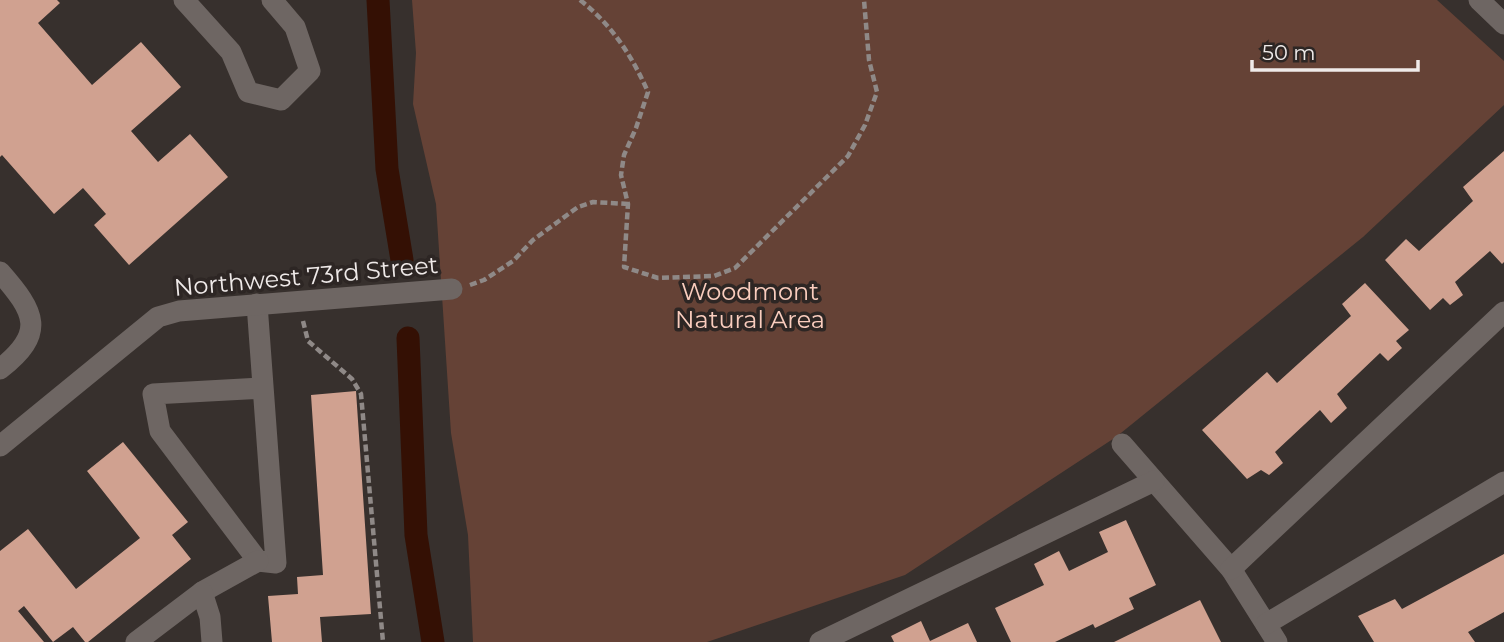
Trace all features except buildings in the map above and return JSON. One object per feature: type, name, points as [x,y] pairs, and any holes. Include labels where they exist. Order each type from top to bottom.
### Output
[{"type":"street","points":[[184,0],[231,52],[248,92],[281,100],[310,71],[295,27],[272,0]]},
{"type":"street","points":[[1479,0],[1504,24]]},
{"type":"street","points":[[0,272],[23,302],[31,321],[30,339],[20,354],[0,369]]},
{"type":"street","name":"Northwest 73rd Street","points":[[0,446],[158,317],[179,311],[452,289]]},
{"type":"street","points":[[146,638],[202,592],[258,561],[276,564],[257,304]]},
{"type":"street","points":[[1231,569],[1504,312]]},
{"type":"street","points":[[258,561],[160,431],[153,394],[263,388]]},
{"type":"street","points":[[1122,444],[1231,569],[1271,633],[1504,482]]},
{"type":"street","points":[[820,642],[1154,481]]},
{"type":"street","points":[[202,592],[211,617],[212,642]]},
{"type":"path","points":[[580,0],[619,38],[635,63],[648,92],[624,155],[621,175],[628,204],[624,267],[657,278],[714,276],[735,268],[848,156],[865,125],[877,92],[869,60],[864,0]]},
{"type":"path","points":[[452,289],[484,280],[513,261],[533,240],[578,207],[593,202],[628,204]]},
{"type":"path","points":[[298,300],[308,341],[352,379],[361,394],[383,642]]},
{"type":"green space","name":"Woodmont Natural Area","points":[[412,0],[1437,0],[1504,61],[1504,105],[1363,237],[1116,437],[905,575],[707,642],[473,642],[468,535],[451,433],[436,204],[413,104],[416,53]]},
{"type":"waterway","points":[[378,0],[387,169],[402,260]]},
{"type":"waterway","points":[[408,338],[416,535],[433,642]]}]
